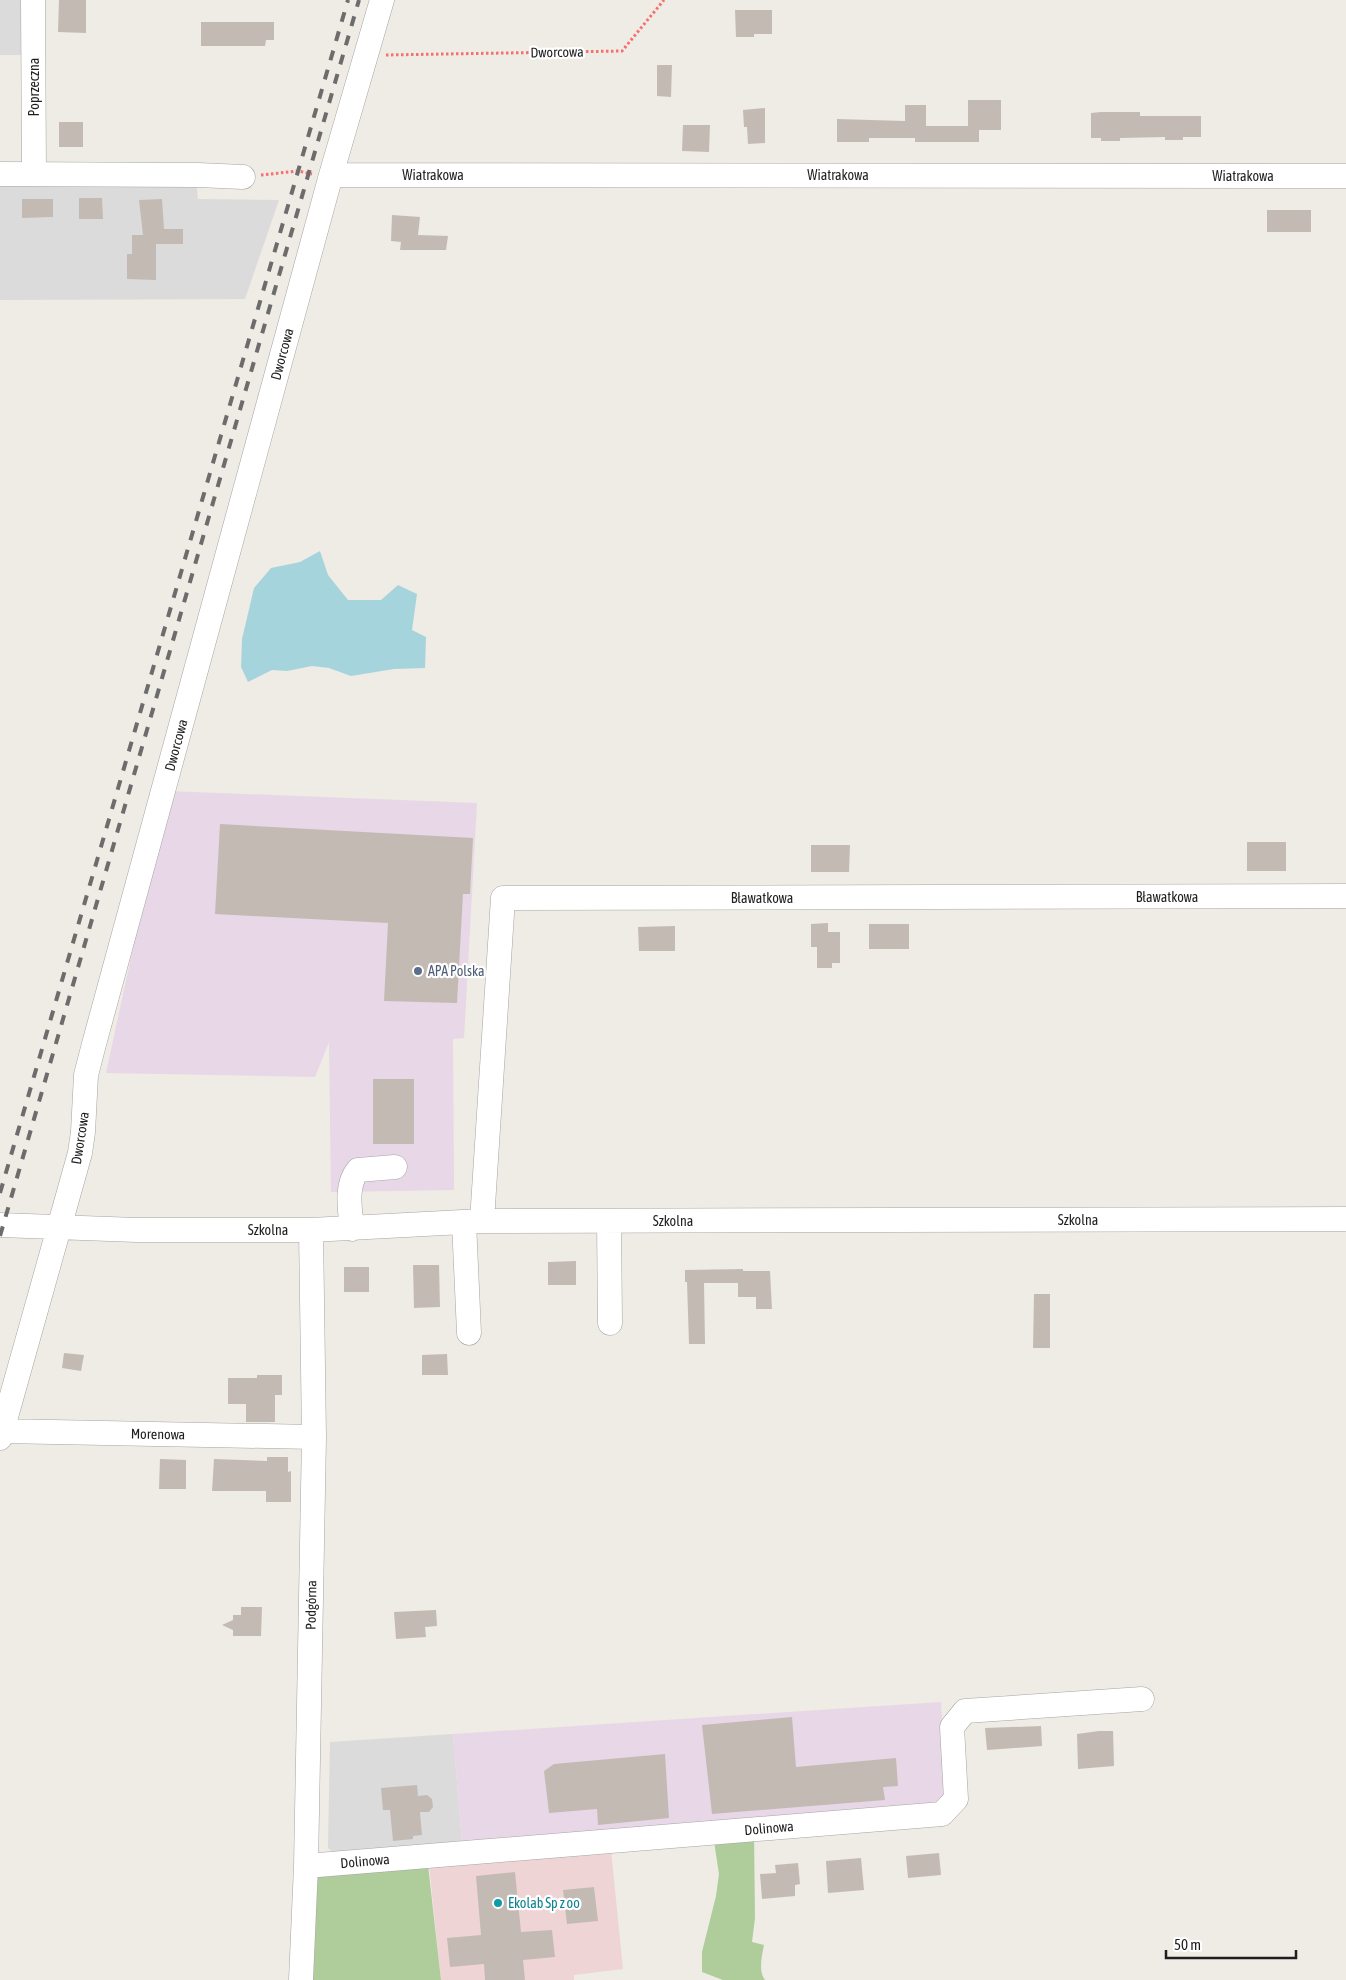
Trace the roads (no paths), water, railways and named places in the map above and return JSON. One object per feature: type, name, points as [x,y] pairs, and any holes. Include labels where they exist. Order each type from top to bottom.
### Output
[{"type":"street","name":"Poprzeczna","points":[[33,0],[34,174]]},
{"type":"street","name":"Dworcowa","points":[[1,1434],[80,1153],[86,1076],[94,1044],[331,175],[382,0]]},
{"type":"street","points":[[0,174],[243,177]]},
{"type":"street","name":"Wiatrakowa","points":[[331,175],[1346,176]]},
{"type":"street","name":"Bławatkowa","points":[[473,1222],[503,898],[1346,896]]},
{"type":"street","points":[[352,1229],[349,1192],[352,1177],[358,1170],[395,1167]]},
{"type":"street","name":"Szkolna","points":[[0,1225],[137,1230],[311,1230],[473,1222],[1346,1219]]},
{"type":"street","points":[[609,1221],[610,1323]]},
{"type":"street","points":[[469,1333],[473,1222]]},
{"type":"street","name":"Podgórna","points":[[301,1980],[306,1866],[314,1437],[311,1230]]},
{"type":"street","name":"Morenowa","points":[[1,1434],[314,1437]]},
{"type":"street","name":"Dolinowa","points":[[306,1866],[942,1814],[956,1799],[952,1727],[965,1711],[1142,1699]]},
{"type":"water","points":[[320,551],[328,575],[348,600],[381,600],[398,585],[417,594],[412,630],[426,637],[425,668],[394,669],[351,676],[329,668],[312,666],[287,671],[272,670],[248,682],[241,667],[242,639],[254,588],[271,568],[300,562]]},
{"type":"railway","points":[[0,1193],[348,0]]},
{"type":"railway","points":[[0,1236],[359,0]]},
{"type":"place","name":"APA Polska","points":[[418,971]]},
{"type":"place","name":"Ekolab Sp z oo","points":[[498,1903]]}]
